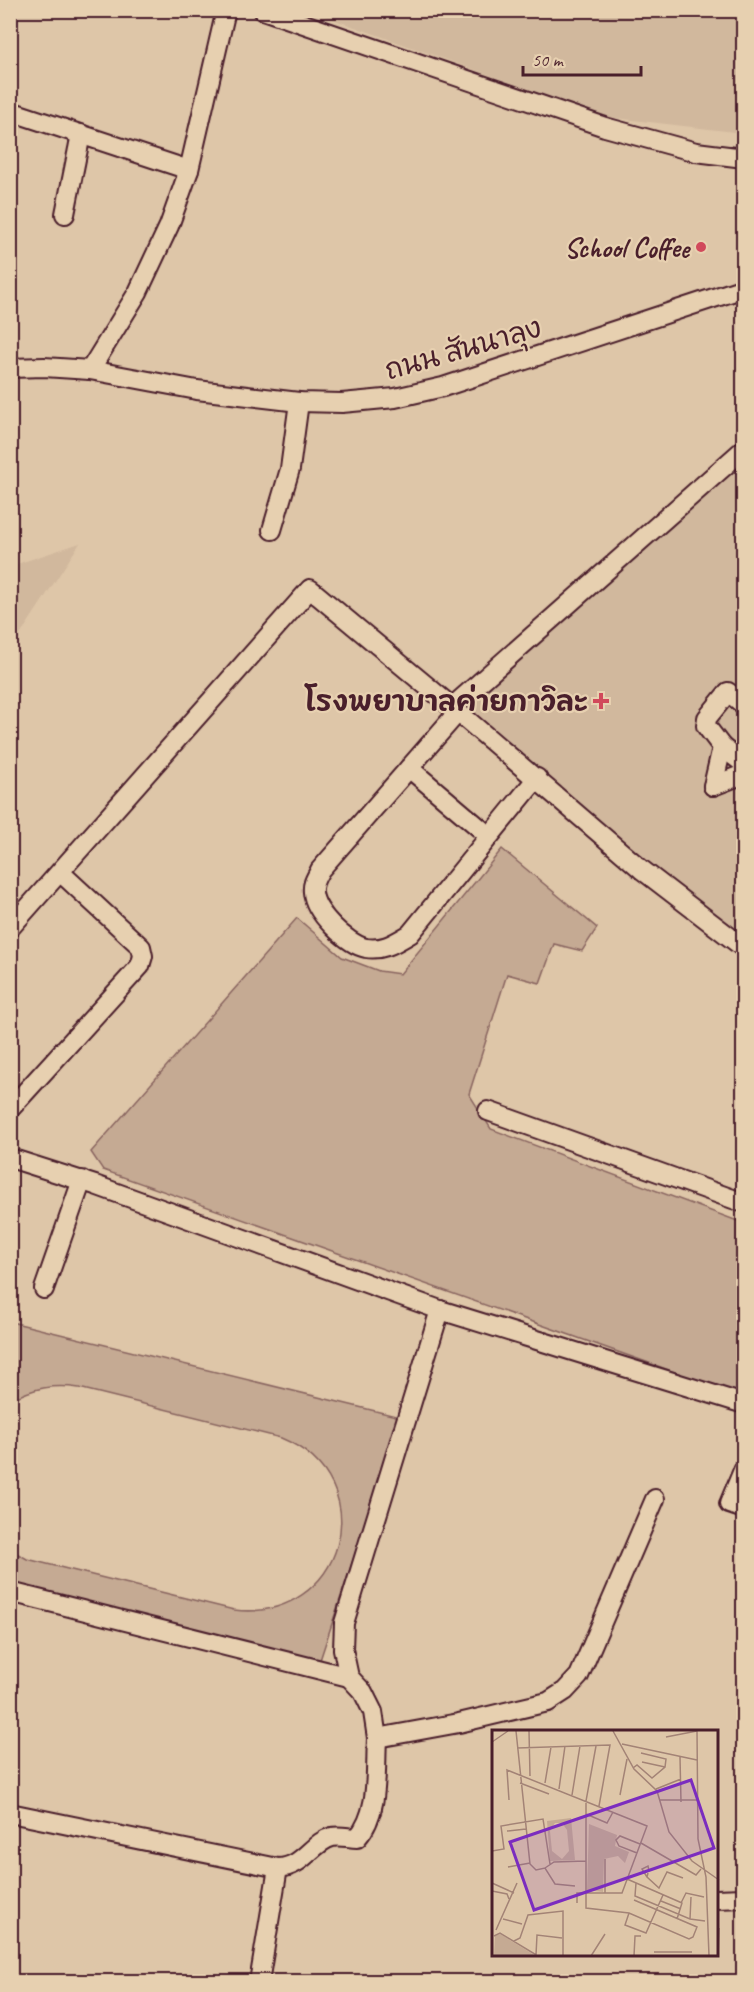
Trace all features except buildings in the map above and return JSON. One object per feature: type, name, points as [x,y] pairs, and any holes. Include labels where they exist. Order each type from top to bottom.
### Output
[{"type":"street","points":[[90,370],[138,292],[169,226],[189,170],[226,10]]},
{"type":"street","points":[[263,10],[605,127],[696,152],[744,158]]},
{"type":"street","points":[[10,111],[189,170]]},
{"type":"street","points":[[65,214],[81,134]]},
{"type":"street","name":"ถนน สันนาลุง","points":[[10,368],[44,367],[90,370],[197,390],[299,402],[342,403],[395,398],[443,387],[744,288]]},
{"type":"street","points":[[272,530],[291,469],[299,402]]},
{"type":"street","points":[[537,778],[410,934],[389,947],[366,948],[345,938],[322,913],[313,895],[314,882],[320,870],[455,710],[744,449]]},
{"type":"street","points":[[10,928],[310,589],[537,778],[641,869],[744,948]]},
{"type":"street","points":[[744,705],[728,692],[707,718],[706,726],[722,747],[744,764]]},
{"type":"street","points":[[722,747],[713,786],[744,774]]},
{"type":"street","points":[[408,768],[489,836]]},
{"type":"street","points":[[10,1109],[140,966],[143,956],[141,947],[60,872]]},
{"type":"street","points":[[489,1111],[744,1203]]},
{"type":"street","points":[[10,1158],[82,1180],[440,1310],[744,1404]]},
{"type":"street","points":[[44,1288],[82,1180]]},
{"type":"street","points":[[10,1813],[279,1868],[297,1862],[312,1852],[320,1842],[334,1836],[357,1838],[365,1829],[372,1809],[377,1738],[373,1712],[363,1692],[349,1677],[343,1649],[347,1614],[440,1310]]},
{"type":"street","points":[[744,1468],[729,1504],[744,1509]]},
{"type":"street","points":[[377,1738],[459,1723],[548,1702],[565,1691],[579,1676],[655,1499]]},
{"type":"street","points":[[10,1592],[349,1677]]},
{"type":"street","points":[[260,1982],[279,1868]]},
{"type":"street","points":[[718,1899],[744,1898]]},
{"type":"shaded area","points":[[310,11],[743,11],[743,133],[607,117]]},
{"type":"shaded area","name":"โรงพยาบาลค่ายกาวิละ","points":[[743,455],[743,946],[452,707]]},
{"type":"shaded area","points":[[80,543],[11,649],[11,566]]},
{"type":"shaded area","points":[[502,849],[597,928],[582,951],[554,944],[540,983],[507,974],[469,1094],[491,1129],[743,1223],[743,1392],[734,1393],[103,1170],[91,1152],[297,918],[342,957],[379,971],[400,974]]},
{"type":"shaded area","points":[[11,1322],[400,1417],[320,1660],[11,1584],[11,1550],[27,1559],[234,1610],[272,1608],[302,1595],[324,1573],[337,1545],[340,1515],[333,1485],[313,1458],[281,1438],[79,1388],[60,1386],[44,1388],[27,1392],[11,1400]]},
{"type":"place","name":"School Coffee","points":[[701,247]]},
{"type":"place","name":"โรงพยาบาลค่ายกาวิละ","points":[[601,701]]}]
